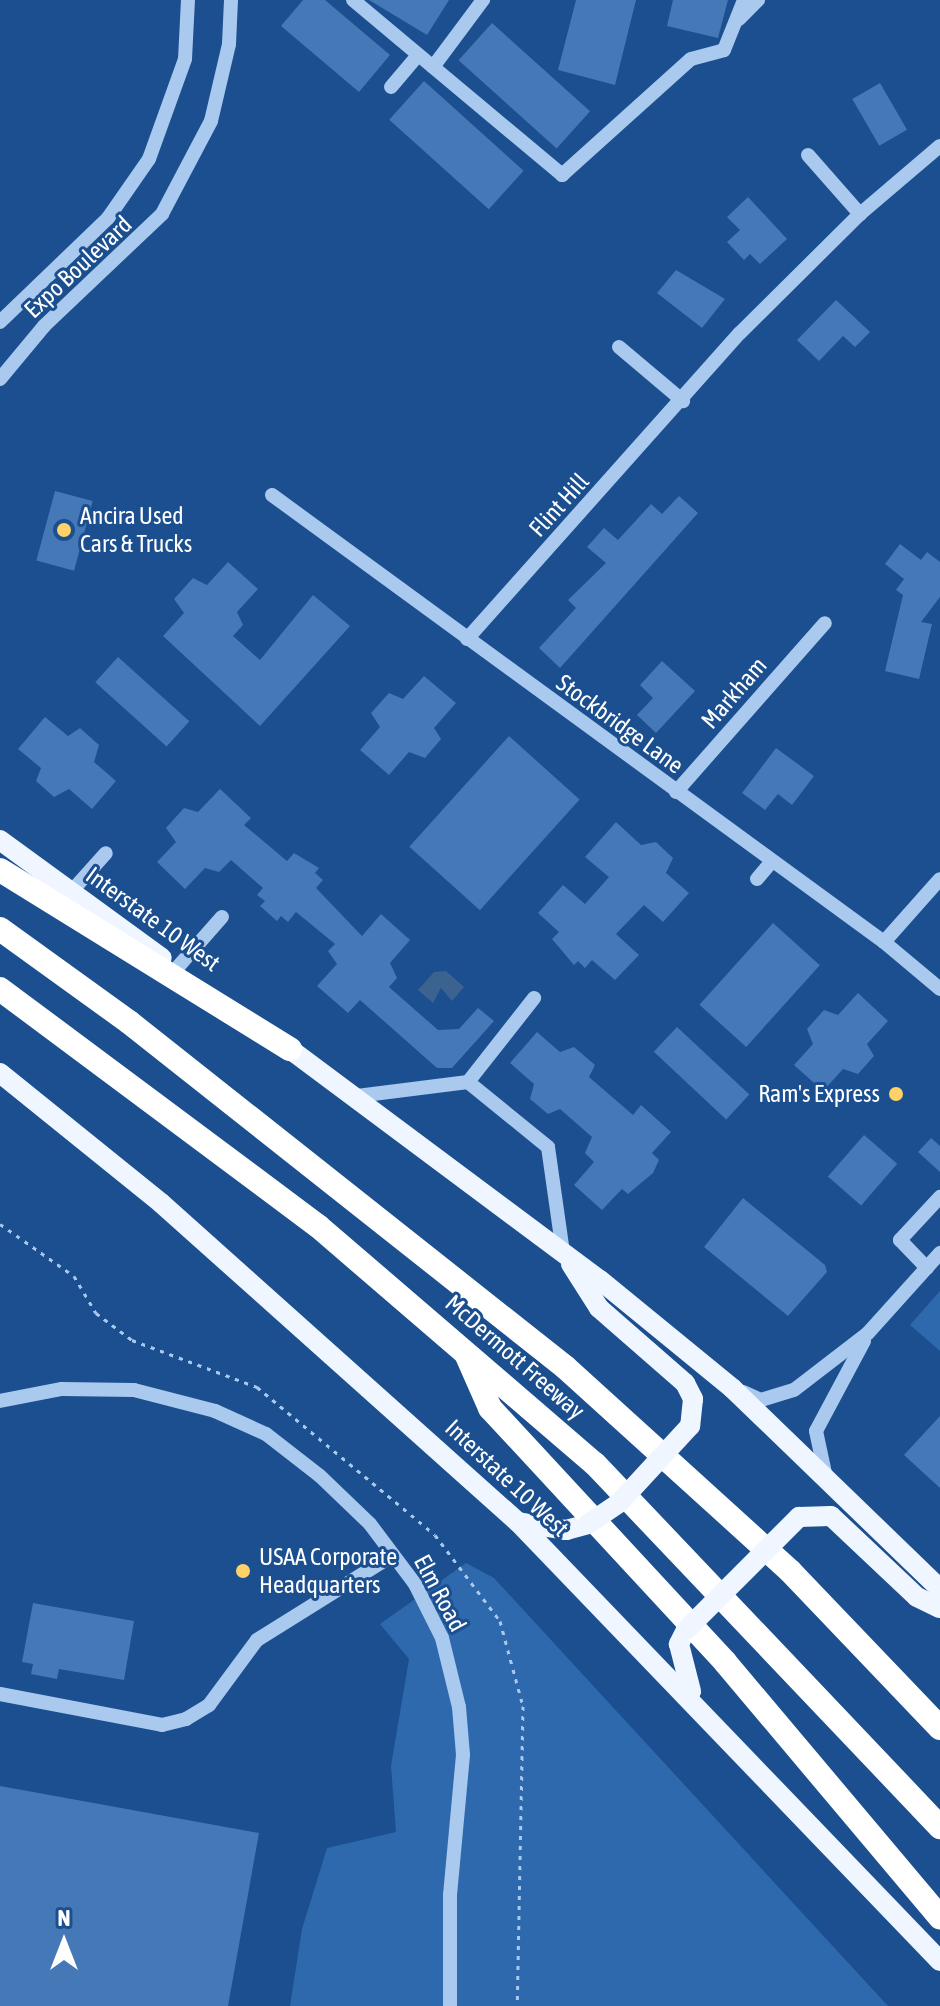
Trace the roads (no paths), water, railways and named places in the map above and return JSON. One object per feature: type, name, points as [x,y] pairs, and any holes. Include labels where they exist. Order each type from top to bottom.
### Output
[{"type":"highway","points":[[0,870],[290,1049]]},
{"type":"highway","name":"McDermott Freeway","points":[[0,929],[129,1022],[565,1367],[790,1571],[940,1728]]},
{"type":"highway","name":"McDermott Freeway","points":[[0,989],[318,1226],[462,1346],[674,1540],[940,1827]]},
{"type":"highway","points":[[462,1346],[490,1408],[725,1662],[940,1917]]},
{"type":"main road","name":"Interstate 10 West","points":[[0,840],[357,1096],[563,1252],[732,1388],[825,1473],[940,1589]]},
{"type":"main road","name":"Interstate 10 West","points":[[6,1081],[161,1203],[518,1522],[693,1698],[940,1961]]},
{"type":"main road","points":[[518,1522],[566,1530],[588,1524],[619,1503],[690,1426],[693,1399],[685,1383],[599,1308],[563,1252]]},
{"type":"main road","points":[[693,1698],[679,1644],[686,1630],[799,1517],[831,1516],[917,1597],[940,1608]]},
{"type":"street","name":"Expo Boulevard","points":[[0,322],[108,218],[149,159],[185,59],[188,0]]},
{"type":"street","name":"Expo Boulevard","points":[[0,379],[44,326],[162,214],[211,121],[225,70],[231,0]]},
{"type":"street","points":[[353,0],[562,175],[691,59],[724,50],[739,20],[744,0]]},
{"type":"street","points":[[433,67],[483,0]]},
{"type":"street","points":[[739,20],[758,0]]},
{"type":"street","points":[[391,87],[418,55]]},
{"type":"street","name":"Flint Hill","points":[[467,639],[683,401],[740,333],[860,214],[940,146]]},
{"type":"street","points":[[808,155],[860,214]]},
{"type":"street","points":[[619,347],[683,401]]},
{"type":"street","name":"Stockbridge Lane","points":[[272,495],[884,942],[940,989]]},
{"type":"street","name":"Markham","points":[[676,792],[825,623]]},
{"type":"street","points":[[71,892],[106,853]]},
{"type":"street","points":[[757,879],[772,861]]},
{"type":"street","points":[[884,942],[940,879]]},
{"type":"street","points":[[177,968],[222,917]]},
{"type":"street","points":[[357,1096],[468,1082],[534,998]]},
{"type":"street","points":[[468,1082],[548,1147],[563,1252]]},
{"type":"street","points":[[927,1268],[900,1240],[940,1197]]},
{"type":"street","points":[[732,1388],[761,1400],[779,1398],[868,1333],[940,1253]]},
{"type":"street","points":[[825,1473],[816,1431],[868,1333]]},
{"type":"street","name":"Elm Road","points":[[0,1401],[62,1389],[134,1390],[215,1411],[266,1434],[320,1476],[393,1555],[442,1638],[459,1707],[463,1755],[450,1895],[450,2006]]},
{"type":"street","points":[[0,1694],[162,1725],[186,1719],[209,1705],[257,1640],[393,1555]]},
{"type":"place","name":"Ancira Used Cars & Trucks","points":[[64,530]]},
{"type":"place","name":"Ram's Express","points":[[896,1094]]},
{"type":"place","name":"USAA Corporate Headquarters","points":[[243,1571]]}]
